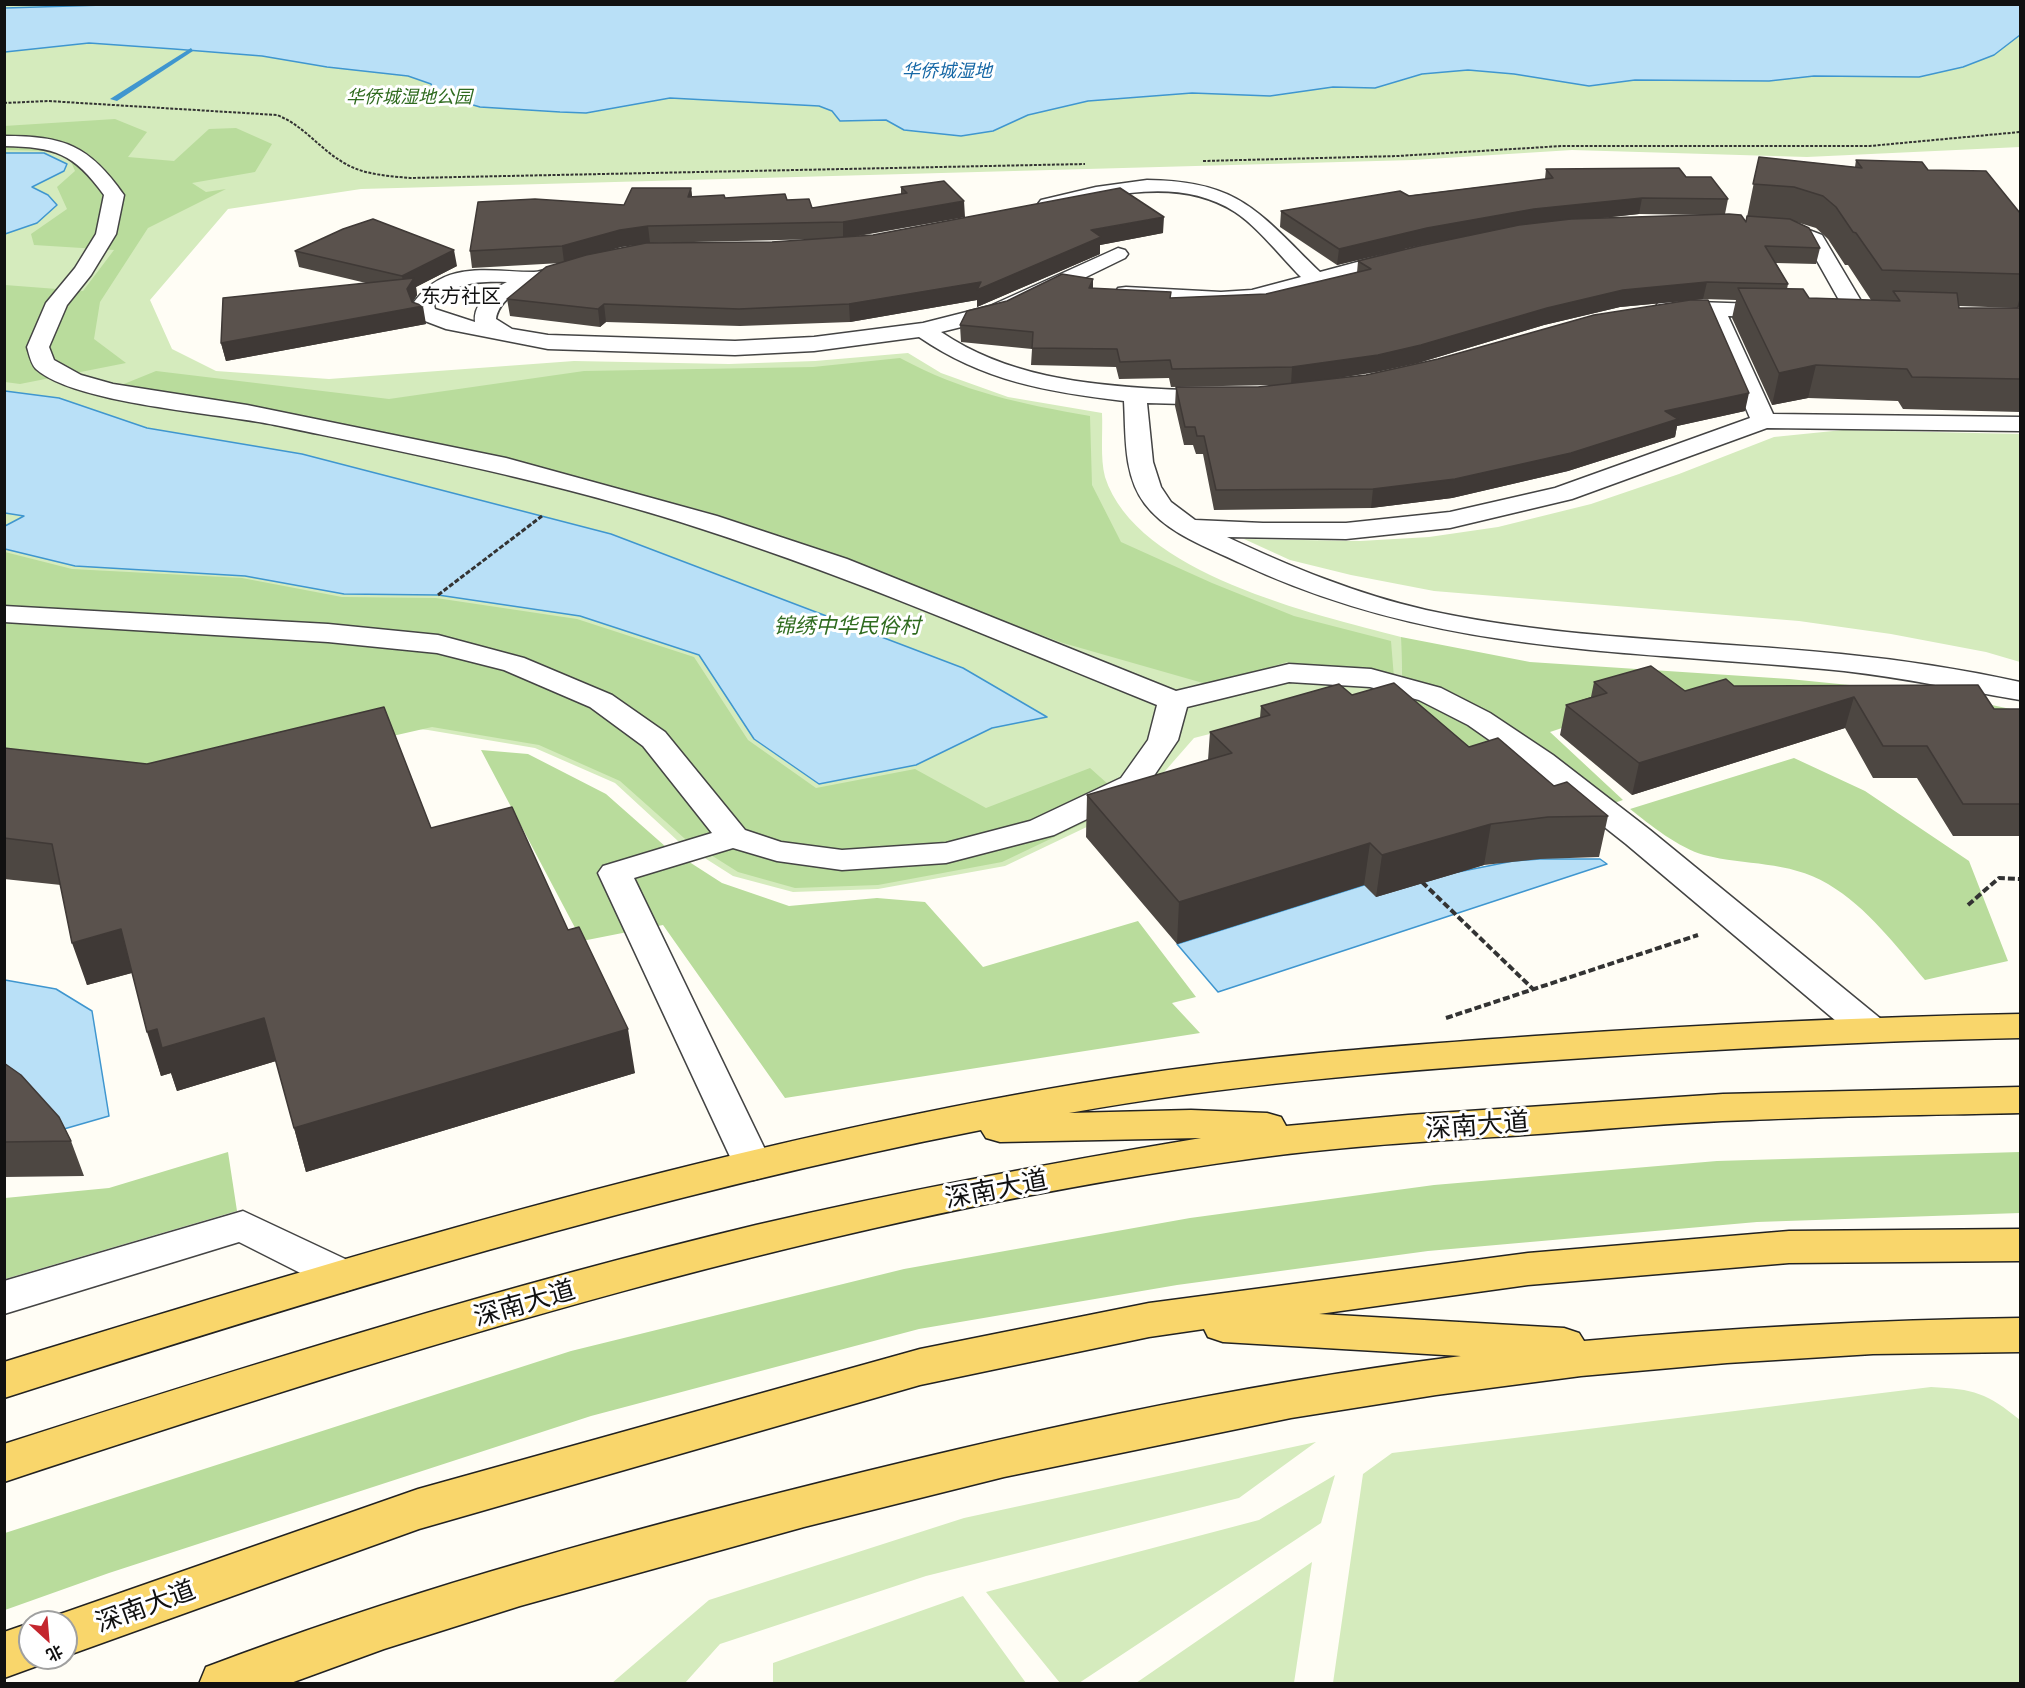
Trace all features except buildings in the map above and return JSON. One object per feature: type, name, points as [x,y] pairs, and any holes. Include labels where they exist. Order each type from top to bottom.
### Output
[{"type":"main road","points":[[4,1380],[343,1276],[549,1218],[753,1166],[1055,1101],[1318,1066],[1496,1051],[1868,1028],[2020,1026]]},
{"type":"main road","name":"深南大道","points":[[4,1463],[242,1384],[587,1283],[815,1226],[1038,1179],[1218,1149],[1378,1130],[1746,1106],[2020,1100]]},
{"type":"main road","points":[[917,1129],[1191,1124],[1378,1130]]},
{"type":"main road","name":"深南大道","points":[[78,1630],[429,1505],[920,1367],[1149,1320],[1528,1269],[1789,1247],[2020,1245]]},
{"type":"main road","points":[[1149,1320],[1534,1344],[1685,1347],[1943,1335],[2020,1335]]},
{"type":"main road","points":[[224,1683],[405,1619],[729,1525],[945,1471],[1116,1432],[1291,1398],[1462,1373],[1685,1347]]},
{"type":"street","points":[[4,141],[50,141],[76,151],[98,172],[114,195],[106,234],[84,271],[57,303],[39,347],[44,364],[73,380],[110,391],[247,412],[506,466],[708,522],[837,565],[1173,701],[1289,673],[1371,678],[1430,694],[1479,719],[1542,762],[1868,1028]]},
{"type":"street","points":[[1024,211],[1125,187],[1155,186],[1210,192],[1231,200],[1244,210],[1314,278]]},
{"type":"street","points":[[1768,224],[1791,227],[1815,239],[1856,311]]},
{"type":"street","points":[[1056,282],[1097,289],[1191,299],[1234,298],[1253,296],[1417,252]]},
{"type":"street","points":[[538,278],[495,275],[464,279],[436,290],[423,305],[425,312],[446,322],[506,335],[560,343],[735,348],[814,344],[923,330],[998,311],[1118,254]]},
{"type":"street","points":[[506,335],[492,328],[485,320],[488,305],[498,295],[538,278],[595,261]]},
{"type":"street","points":[[1714,309],[1764,421]]},
{"type":"street","points":[[1645,310],[1797,310]]},
{"type":"street","points":[[1832,311],[1880,312]]},
{"type":"street","points":[[923,330],[967,358],[1009,373],[1135,395],[1242,398]]},
{"type":"street","points":[[1135,395],[1143,477],[1153,496],[1165,511],[1186,526],[1253,560],[1356,601],[1464,626],[1544,638],[1844,662],[1962,678],[2020,691]]},
{"type":"street","points":[[1186,526],[1263,531],[1346,531],[1450,520],[1563,494],[1764,421],[2020,424]]},
{"type":"street","points":[[4,614],[339,634],[438,644],[514,663],[601,701],[654,739],[733,837]]},
{"type":"street","points":[[753,1166],[615,873],[733,837],[777,850],[842,860],[946,853],[1042,828],[1132,785],[1163,740],[1173,701]]},
{"type":"street","points":[[4,1298],[243,1226],[343,1276]]},
{"type":"path","points":[[4,103],[48,101],[252,111],[277,115],[304,127],[345,165],[380,174],[410,178],[1090,164]]},
{"type":"path","points":[[1197,161],[1398,156],[1573,146],[1870,146],[2020,132]]},
{"type":"path","points":[[438,595],[542,516]]},
{"type":"path","points":[[1968,905],[1999,878],[2020,879]]},
{"type":"path","points":[[1422,882],[1534,990]]},
{"type":"path","points":[[1439,1020],[1739,922]]},
{"type":"green space","name":"锦绣中华民俗村","points":[[4,5],[2020,5],[2020,147],[1807,157],[1572,150],[1413,160],[361,189],[228,209],[150,300],[172,349],[216,371],[329,379],[574,361],[729,364],[815,361],[908,353],[941,373],[1008,397],[1102,413],[1102,453],[1105,477],[1123,511],[1152,540],[1189,564],[1232,585],[1322,616],[1401,637],[1402,685],[1194,738],[1137,803],[1005,866],[878,889],[793,892],[733,876],[678,841],[615,783],[535,748],[428,730],[5,687]]},
{"type":"green space","points":[[115,119],[147,132],[128,157],[174,161],[209,129],[236,128],[272,144],[255,172],[192,183],[206,192],[226,189],[148,228],[100,302],[94,339],[126,363],[20,384],[5,382],[5,285],[83,291],[114,250],[34,245],[31,234],[67,209],[57,187],[75,171],[70,159],[48,151],[5,150],[4,126]]},
{"type":"green space","points":[[900,358],[923,370],[970,388],[1040,407],[1090,416],[1092,485],[1121,542],[1212,583],[1294,616],[1391,641],[1394,678],[1287,662],[1210,685],[1063,643],[705,511],[496,459],[119,386],[156,371],[389,399],[584,371],[813,367]]},
{"type":"green space","points":[[1843,430],[2020,434],[2020,662],[1986,652],[1891,634],[1799,621],[1434,591],[1351,575],[1290,560],[1244,539],[1360,541],[1429,537],[1498,527],[1591,504],[1679,474],[1774,437]]},
{"type":"green space","points":[[5,552],[72,569],[242,578],[342,597],[436,598],[577,619],[694,657],[748,740],[816,788],[915,769],[986,808],[1090,768],[1128,802],[1002,862],[878,885],[795,888],[738,872],[684,838],[620,781],[539,745],[432,727],[195,781],[5,761]]},
{"type":"green space","points":[[1401,637],[1530,662],[1789,679],[1940,694],[2020,711],[2020,731],[1716,703],[1643,687],[1565,707],[1580,722],[1550,732],[1623,800],[1570,818],[1464,775],[1402,685]]},
{"type":"green space","points":[[481,750],[528,754],[606,794],[666,847],[722,883],[789,906],[877,898],[925,902],[983,967],[1138,921],[1196,997],[1172,1003],[1200,1033],[785,1098],[663,925],[582,941]]},
{"type":"green space","points":[[1794,758],[1865,791],[1969,861],[2008,961],[1925,980],[1856,904],[1828,884],[1813,876],[1782,867],[1694,852],[1665,835],[1630,809]]},
{"type":"green space","points":[[228,1152],[237,1211],[5,1279],[5,1198],[109,1188]]},
{"type":"green space","points":[[2020,1152],[2020,1213],[1757,1222],[1428,1251],[1177,1285],[919,1329],[591,1416],[109,1573],[5,1610],[5,1533],[571,1351],[904,1269],[1190,1218],[1434,1185],[1717,1161]]},
{"type":"green space","points":[[1931,1387],[1958,1389],[1979,1394],[1989,1398],[2020,1420],[2020,1683],[1333,1683],[1363,1474],[1392,1453]]},
{"type":"green space","points":[[1316,1442],[1239,1498],[926,1576],[720,1644],[685,1683],[612,1683],[709,1600],[964,1518]]},
{"type":"green space","points":[[1335,1475],[1321,1523],[1079,1683],[1060,1683],[986,1592],[1259,1520]]},
{"type":"green space","points":[[1312,1562],[1294,1683],[1136,1683]]},
{"type":"green space","points":[[963,1596],[1026,1683],[773,1683],[773,1663]]},
{"type":"water","name":"华侨城湿地","points":[[137,4],[2020,4],[2020,35],[1994,55],[1963,67],[1919,77],[1814,76],[1769,81],[1635,80],[1589,86],[1514,74],[1468,70],[1422,74],[1375,88],[1333,87],[1270,96],[1192,93],[1088,101],[1028,115],[993,131],[961,136],[904,130],[886,120],[840,121],[832,111],[819,106],[670,98],[586,113],[480,107],[435,94],[431,84],[408,76],[327,67],[262,56],[89,43],[5,52],[5,8]]},
{"type":"water","points":[[5,153],[44,153],[67,164],[64,171],[32,187],[48,195],[57,205],[37,223],[5,234]]},
{"type":"water","points":[[5,391],[59,398],[147,428],[302,454],[611,534],[963,668],[1047,717],[992,728],[916,765],[819,784],[754,739],[699,655],[580,616],[438,595],[344,594],[245,576],[75,566],[5,549],[5,526],[24,516],[5,513]]},
{"type":"water","points":[[1600,859],[1607,864],[1218,992],[1177,944],[1364,885],[1458,872],[1513,861]]},
{"type":"water","points":[[5,980],[56,989],[92,1011],[109,1116],[5,1146]]},
{"type":"waterway","points":[[114,99],[191,50]]},
{"type":"district","name":"东方社区","points":[[461,295]]},
{"type":"park label","name":"华侨城湿地公园","points":[[409,96]]}]
